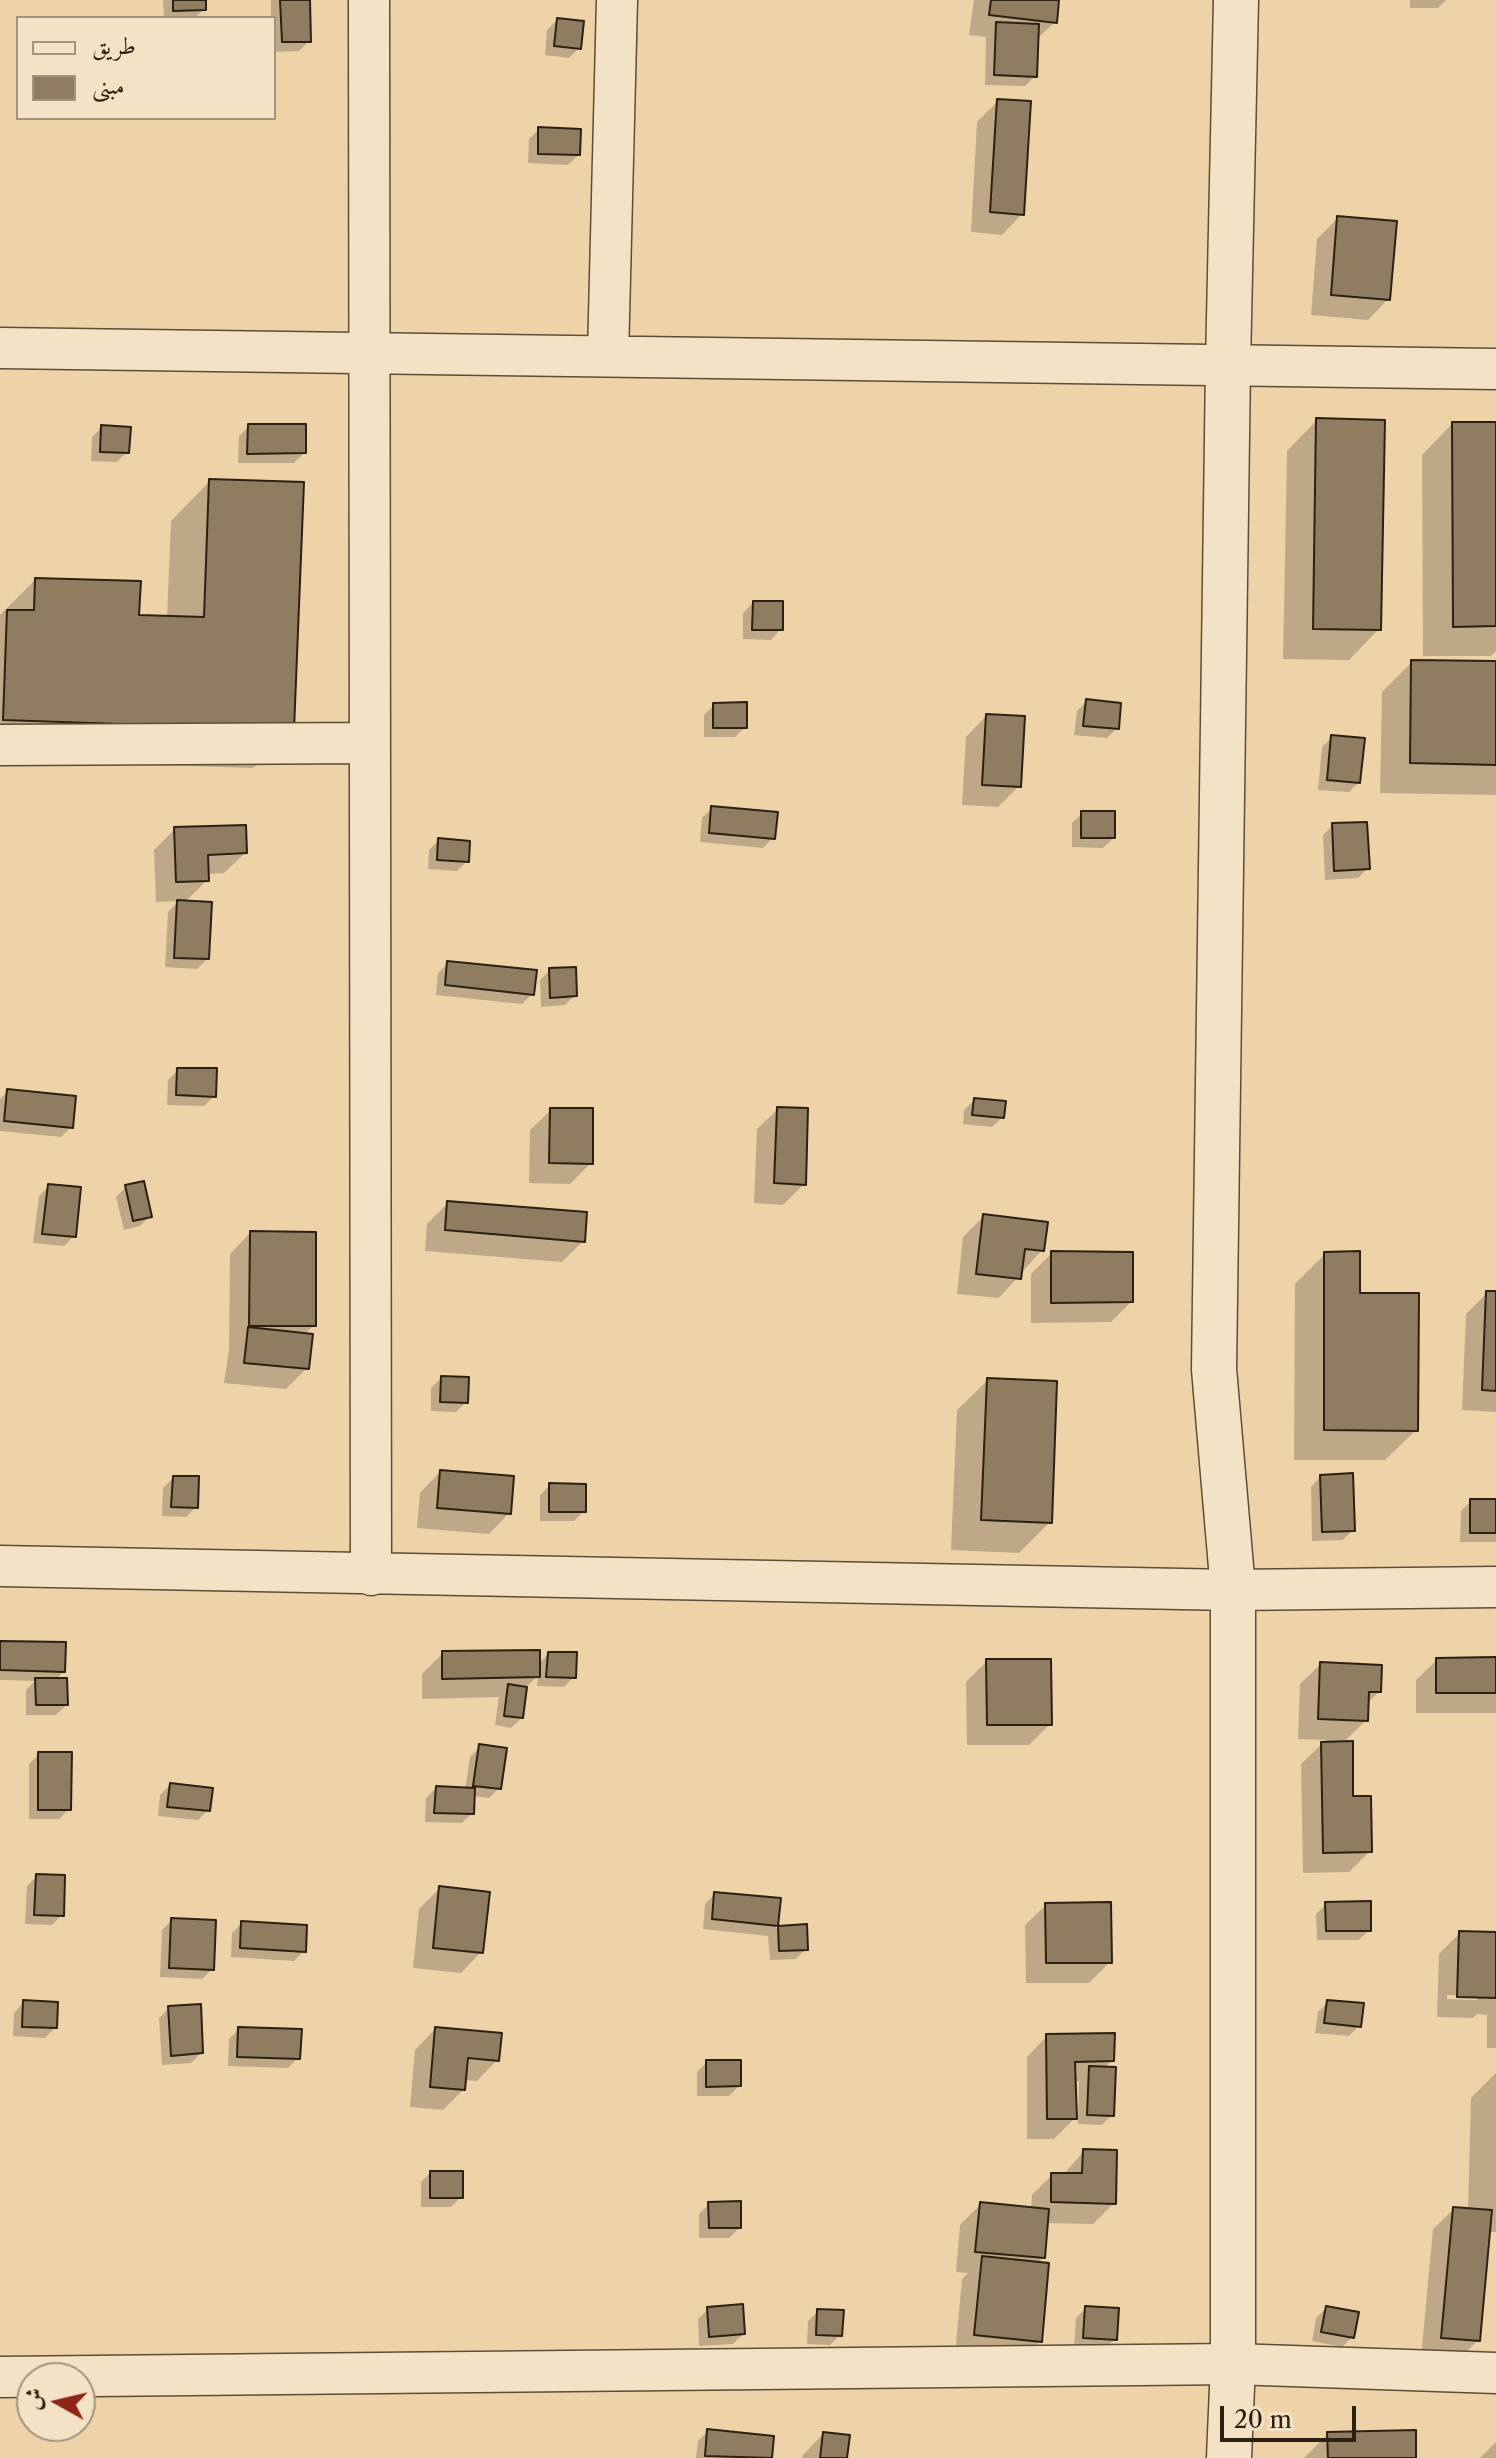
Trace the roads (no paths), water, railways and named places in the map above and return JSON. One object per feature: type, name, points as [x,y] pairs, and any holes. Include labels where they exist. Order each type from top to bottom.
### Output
[{"type":"street","points":[[369,0],[371,1575]]},
{"type":"street","points":[[608,356],[617,0]]},
{"type":"street","points":[[1229,2458],[1233,2364],[1233,1590],[1214,1369],[1236,0]]},
{"type":"street","points":[[0,348],[1496,369]]},
{"type":"street","points":[[0,745],[369,743]]},
{"type":"street","points":[[0,1566],[1233,1590],[1496,1587]]},
{"type":"street","points":[[0,2377],[1233,2364],[1496,2373]]}]
